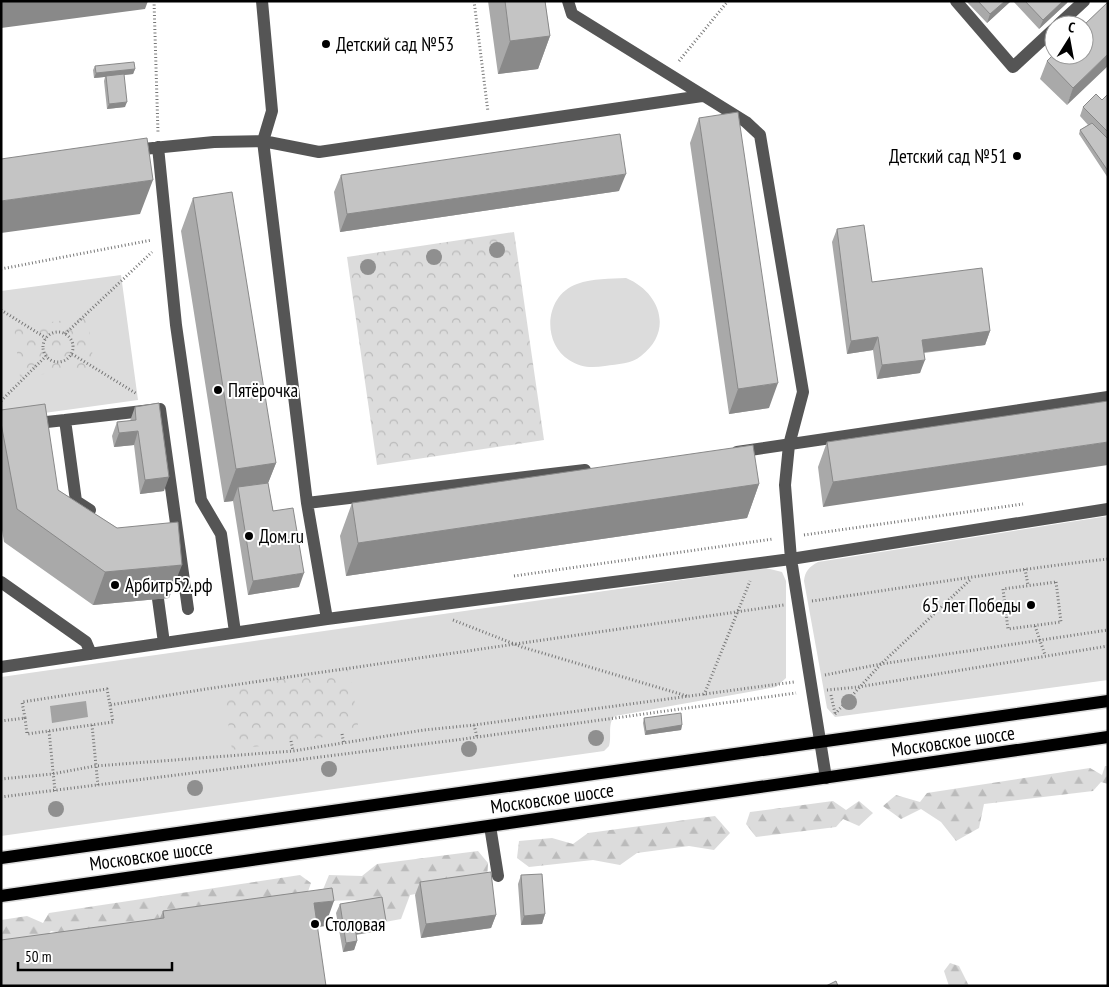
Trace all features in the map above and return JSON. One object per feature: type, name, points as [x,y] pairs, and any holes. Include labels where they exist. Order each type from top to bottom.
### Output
[{"type":"main road","name":"Московское шоссе","points":[[1,858],[1108,701]]},
{"type":"main road","name":"Московское шоссе","points":[[1,896],[1108,737]]},
{"type":"street","points":[[262,1],[272,111],[263,141],[307,503],[327,619]]},
{"type":"street","points":[[568,1],[572,14],[746,122],[760,135],[803,392],[789,445],[785,485],[791,559],[826,778]]},
{"type":"street","points":[[956,1],[1012,67],[1044,38]]},
{"type":"street","points":[[1069,15],[1084,1]]},
{"type":"street","points":[[119,151],[158,146],[263,141],[319,152],[702,96]]},
{"type":"street","points":[[158,146],[176,325],[201,500],[221,534],[235,632]]},
{"type":"street","points":[[720,454],[1108,397]]},
{"type":"street","points":[[1,427],[160,409],[188,609]]},
{"type":"street","points":[[65,420],[76,501],[99,516]]},
{"type":"street","points":[[307,503],[602,468]]},
{"type":"street","points":[[1,667],[327,619],[791,559],[1108,509]]},
{"type":"street","points":[[159,527],[176,525]]},
{"type":"street","points":[[1,582],[86,642],[91,654]]},
{"type":"street","points":[[158,599],[164,643]]},
{"type":"street","points":[[490,826],[498,876]]},
{"type":"path","points":[[154,1],[158,146]]},
{"type":"path","points":[[474,1],[490,126]]},
{"type":"path","points":[[668,74],[728,1]]},
{"type":"path","points":[[1,269],[168,237]]},
{"type":"path","points":[[65,334],[72,342],[72,354],[64,362],[56,362],[46,356],[44,345],[46,338],[53,334],[65,334],[168,237]]},
{"type":"path","points":[[1,310],[46,338]]},
{"type":"path","points":[[72,354],[160,409]]},
{"type":"path","points":[[1,400],[46,356]]},
{"type":"path","points":[[704,695],[739,611],[764,540]]},
{"type":"path","points":[[110,705],[206,689],[739,611],[971,579],[1025,569],[1108,559]]},
{"type":"path","points":[[1025,569],[1028,585]]},
{"type":"path","points":[[835,714],[880,664],[971,579]]},
{"type":"path","points":[[1056,582],[1061,622],[1034,626],[1008,629],[1003,589],[1056,582]]},
{"type":"path","points":[[446,617],[514,644],[689,697]]},
{"type":"path","points":[[1034,626],[1046,656]]},
{"type":"path","points":[[1,797],[477,737],[811,684],[880,664],[1108,630]]},
{"type":"path","points":[[1,779],[52,774],[95,766],[293,751],[424,730],[794,682],[858,687],[1108,646]]},
{"type":"path","points":[[107,689],[112,722],[27,734],[24,718],[22,702],[107,689]]},
{"type":"path","points":[[1,721],[24,718]]},
{"type":"path","points":[[92,725],[98,786]]},
{"type":"path","points":[[474,725],[477,737]]},
{"type":"path","points":[[49,731],[55,791]]},
{"type":"path","points":[[342,734],[344,744]]},
{"type":"path","points":[[291,742],[293,751]]},
{"type":"green space","points":[[514,232],[544,440],[377,465],[347,257]]},
{"type":"green space","points":[[121,275],[138,400],[1,419],[1,291]]},
{"type":"green space","points":[[626,278],[638,284],[647,293],[659,313],[660,324],[651,346],[637,359],[619,364],[587,367],[569,360],[560,352],[554,342],[551,331],[550,319],[558,298],[566,290],[583,282]]},
{"type":"green space","points":[[88,317],[94,368],[20,377],[14,327]]},
{"type":"green space","points":[[1108,516],[1108,680],[835,717],[827,708],[804,581],[806,572],[812,566],[818,562]]},
{"type":"green space","points":[[766,568],[782,572],[786,581],[786,678],[776,687],[615,716],[610,726],[609,746],[604,751],[1,836],[1,677]]},
{"type":"green space","points":[[350,669],[359,732],[232,750],[223,687]]},
{"type":"green space","points":[[1105,766],[1108,766],[1108,784],[1101,782],[1093,791],[984,804],[979,828],[956,841],[941,822],[921,809],[901,819],[883,806],[896,795],[920,802],[927,793],[1090,768],[1102,775]]},
{"type":"green space","points":[[833,801],[846,810],[859,801],[873,813],[859,826],[843,819],[836,827],[756,837],[746,824],[750,812]]},
{"type":"green space","points":[[715,816],[730,833],[714,850],[689,846],[637,853],[620,865],[593,860],[529,867],[517,858],[519,841],[552,838],[573,844],[588,833]]},
{"type":"green space","points":[[478,851],[488,863],[487,881],[410,895],[401,919],[385,922],[355,900],[329,901],[322,892],[329,875],[362,876],[377,864]]},
{"type":"green space","points":[[300,875],[311,883],[305,900],[76,936],[51,931],[43,940],[1,946],[1,920],[27,916],[43,923],[49,913]]},
{"type":"green space","points":[[950,963],[959,966],[969,986],[949,986],[944,971]]},
{"type":"shaded area","points":[[86,701],[88,717],[52,723],[50,706]]},
{"type":"building","points":[[505,1],[545,1],[550,36],[510,41]]},
{"type":"building","points":[[978,1],[1005,1],[990,14]]},
{"type":"building","points":[[1025,1],[1063,1],[1048,15],[1044,15],[1043,20]]},
{"type":"building","points":[[1108,2],[1108,54],[1073,88],[1051,65],[1094,65],[1094,15]]},
{"type":"building","points":[[134,62],[135,69],[96,73],[95,66]]},
{"type":"building","points":[[124,74],[127,102],[109,104],[106,76]]},
{"type":"building","points":[[1096,94],[1102,100],[1108,94],[1108,132],[1083,107]]},
{"type":"building","points":[[738,112],[778,383],[738,389],[699,118]]},
{"type":"building","points":[[1092,123],[1108,139],[1108,171],[1080,130]]},
{"type":"building","points":[[620,134],[626,174],[347,214],[341,175]]},
{"type":"building","points":[[147,138],[153,180],[1,201],[1,159]]},
{"type":"building","points":[[232,192],[276,463],[236,469],[193,198]]},
{"type":"building","points":[[864,225],[872,282],[982,268],[990,331],[922,340],[925,360],[882,365],[878,337],[851,341],[837,229]]},
{"type":"building","points":[[1108,401],[1108,442],[833,482],[827,442]]},
{"type":"building","points":[[159,403],[169,477],[145,480],[138,431],[119,433],[117,422],[136,420],[135,407]]},
{"type":"building","points":[[45,404],[58,490],[117,528],[178,522],[182,565],[105,572],[17,509],[1,423],[1,410]]},
{"type":"building","points":[[753,445],[759,484],[358,543],[352,503]]},
{"type":"building","points":[[268,483],[273,511],[293,508],[304,573],[253,581],[238,487]]},
{"type":"building","points":[[681,713],[682,725],[646,731],[644,718]]},
{"type":"building","points":[[491,872],[496,915],[426,924],[420,882]]},
{"type":"building","points":[[542,874],[545,914],[524,916],[521,875]]},
{"type":"building","points":[[332,888],[334,901],[314,903],[326,986],[1,986],[1,940],[164,918],[163,911]]},
{"type":"building","points":[[382,897],[386,921],[355,926],[357,941],[346,943],[340,904]]},
{"type":"building","points":[[836,981],[838,986],[826,986]]},
{"type":"place","name":"Детский сад №53","points":[[326,44]]},
{"type":"place","name":"Детский сад №51","points":[[1017,156]]},
{"type":"place","name":"Пятёрочка","points":[[218,390]]},
{"type":"place","name":"Дом.ru","points":[[249,536]]},
{"type":"place","name":"Арбитр52.рф","points":[[115,585]]},
{"type":"place","name":"65 лет Победы","points":[[1031,605]]},
{"type":"place","name":"Столовая","points":[[315,924]]}]
